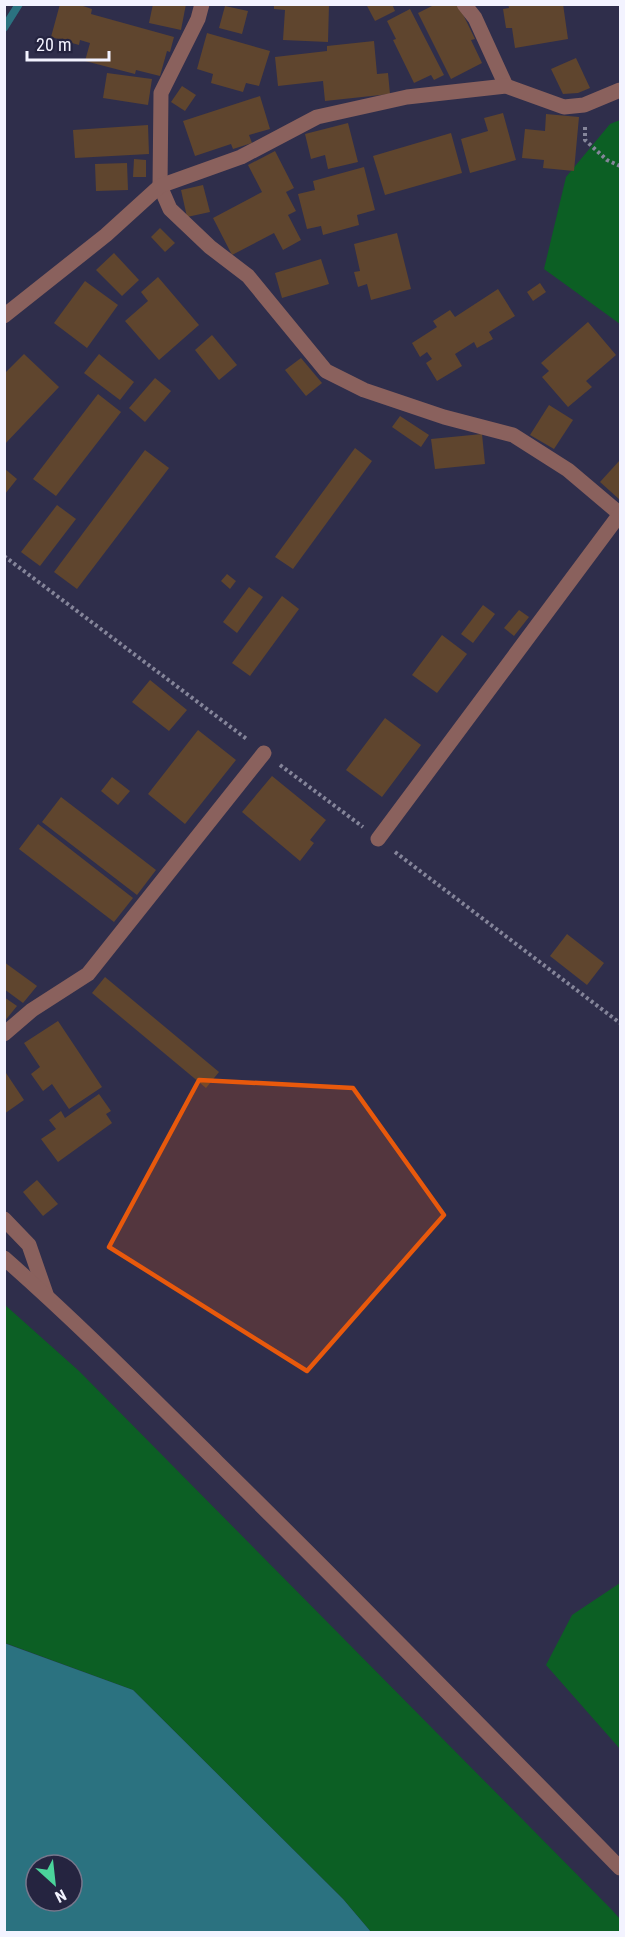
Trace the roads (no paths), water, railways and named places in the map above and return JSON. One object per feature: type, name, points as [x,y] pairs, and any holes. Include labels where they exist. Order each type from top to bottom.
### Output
[{"type":"street","points":[[202,4],[198,19],[161,93],[160,186],[170,209],[210,247],[248,276],[326,371],[363,390],[444,417],[513,435],[568,470],[621,514],[378,839]]},
{"type":"street","points":[[464,4],[475,18],[506,86]]},
{"type":"street","points":[[4,316],[106,235],[160,186],[241,157],[317,117],[407,97],[506,86],[564,107],[584,105],[621,90]]},
{"type":"street","points":[[4,1034],[33,1010],[88,974],[264,753]]},
{"type":"street","points":[[4,1219],[29,1245],[46,1294]]},
{"type":"street","points":[[4,1258],[46,1294],[404,1647],[621,1868]]},
{"type":"waterway","points":[[4,28],[19,4]]}]
